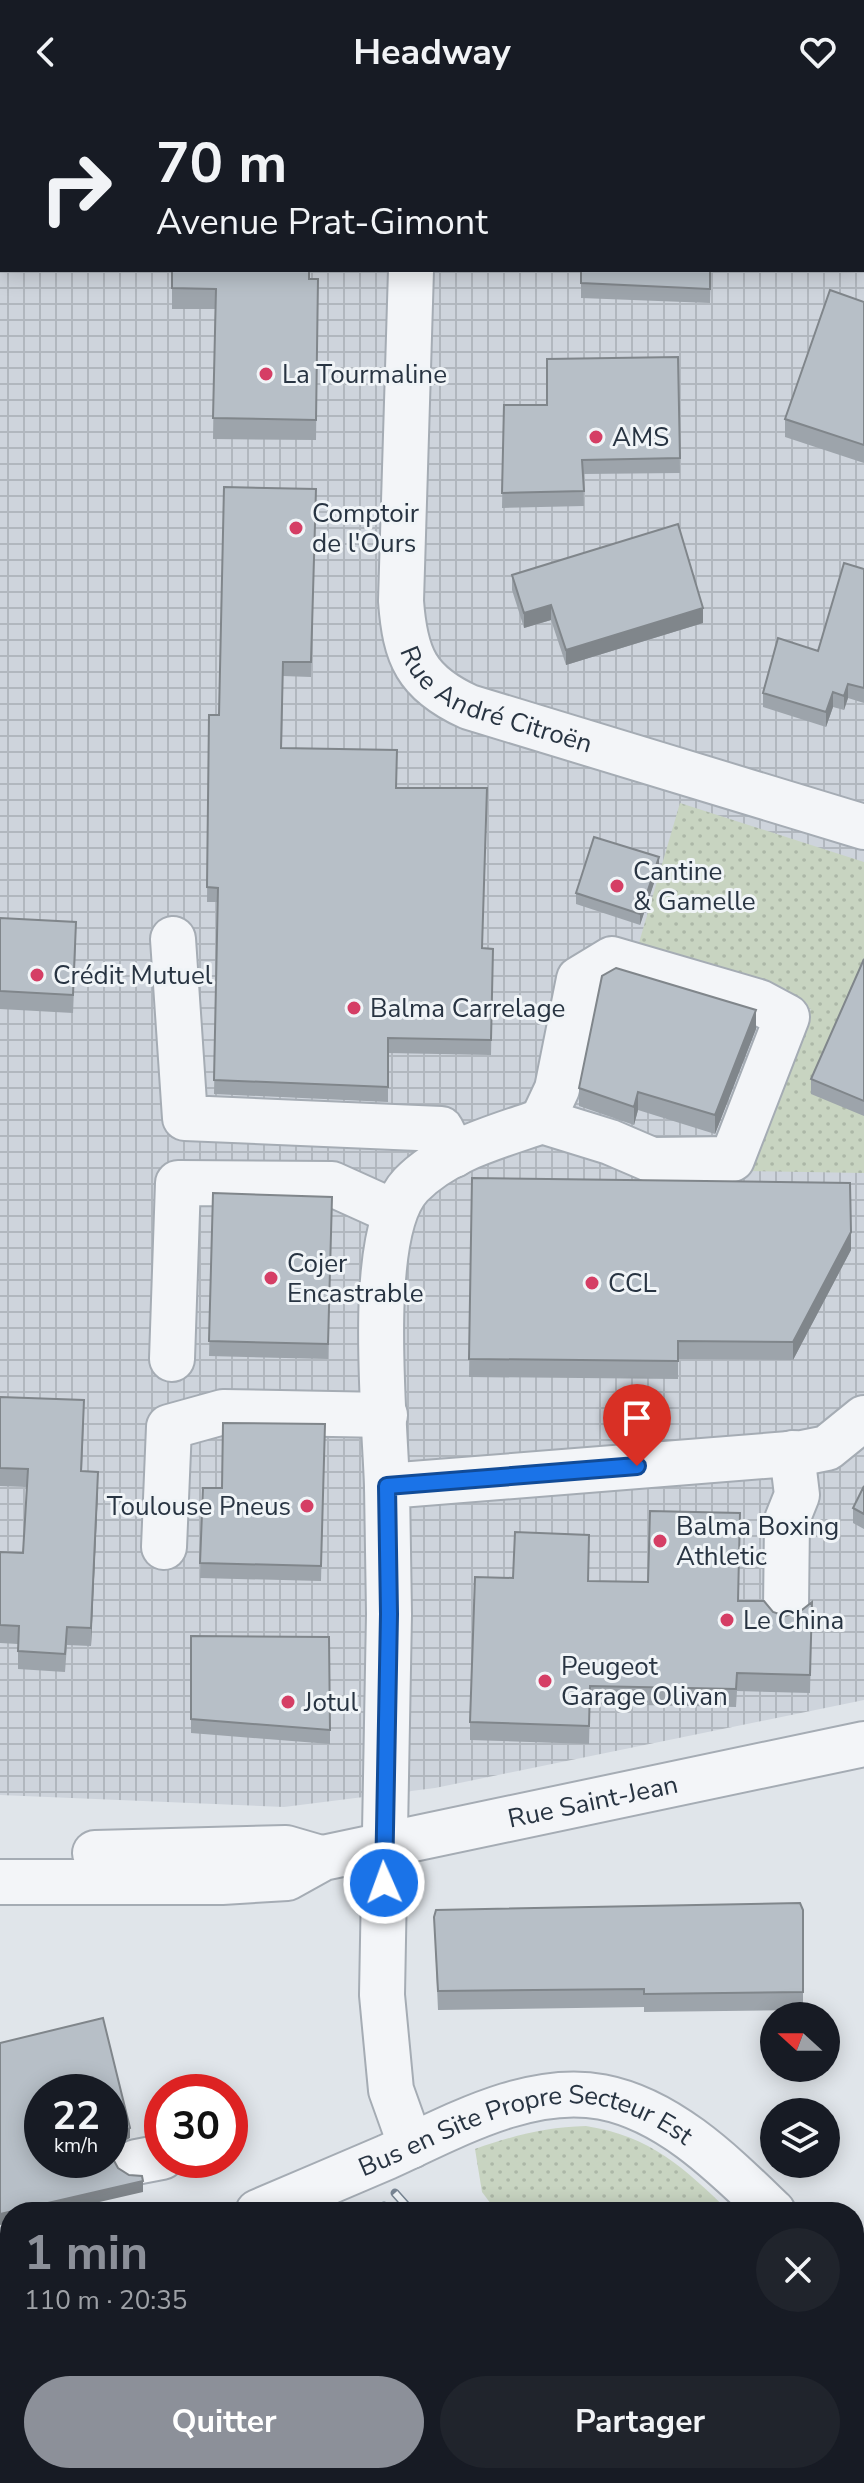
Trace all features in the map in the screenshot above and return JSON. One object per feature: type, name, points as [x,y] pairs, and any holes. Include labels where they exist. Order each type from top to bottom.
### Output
[{"type":"street","name":"Rue André Citroën","points":[[411,272],[401,601],[404,639],[414,665],[433,689],[469,707],[864,827]]},
{"type":"street","points":[[173,939],[185,1118],[441,1129],[454,1155]]},
{"type":"street","points":[[411,2146],[391,2090],[370,2050],[382,1846],[389,1614],[385,1415],[381,1377],[386,1245],[394,1212],[408,1188],[431,1167],[477,1143],[542,1121],[610,1142],[652,1160],[732,1159],[787,1017],[759,1002],[612,959],[579,979],[557,1089],[542,1121]]},
{"type":"street","points":[[172,1359],[178,1183],[332,1184],[394,1212]]},
{"type":"street","points":[[164,1547],[169,1427],[223,1412],[385,1415]]},
{"type":"street","points":[[387,1486],[792,1453],[827,1448],[864,1418]]},
{"type":"street","points":[[786,1609],[787,1520],[797,1495],[792,1453]]},
{"type":"street","name":"Rue Saint-Jean","points":[[0,1882],[222,1882],[287,1878],[323,1858],[864,1744]]},
{"type":"street","name":"Rue Saint-Jean","points":[[0,1852],[286,1848],[323,1858]]},
{"type":"street","name":"Bus en Site Propre Secteur Est","points":[[281,2202],[514,2105],[572,2095],[602,2097],[665,2124],[698,2145],[762,2202]]},
{"type":"shaded area","points":[[0,272],[864,272],[864,1700],[435,1788],[284,1807],[0,1795]]},
{"type":"green space","points":[[680,803],[864,862],[864,1173],[744,1171],[811,1009],[636,953]]},
{"type":"green space","points":[[586,2126],[629,2137],[665,2156],[719,2202],[490,2202],[482,2192],[475,2149],[557,2128]]},
{"type":"building","name":"La Tourmaline","points":[[172,272],[309,272],[309,279],[318,279],[316,420],[213,418],[216,289],[172,288]]},
{"type":"building","points":[[581,272],[710,272],[710,289],[581,283]]},
{"type":"building","points":[[830,290],[864,302],[864,445],[785,419]]},
{"type":"building","name":"AMS","points":[[678,357],[680,458],[582,460],[584,491],[502,493],[504,405],[547,405],[547,359]]},
{"type":"building","points":[[224,487],[316,489],[311,662],[283,662],[281,748],[397,750],[396,788],[487,788],[482,948],[493,949],[491,1040],[388,1038],[388,1087],[214,1080],[218,888],[207,887],[209,715],[219,715]]},
{"type":"building","points":[[678,524],[703,608],[566,650],[551,605],[524,613],[512,575]]},
{"type":"building","points":[[844,563],[864,569],[864,688],[848,684],[844,696],[833,692],[826,712],[763,693],[778,638],[818,651]]},
{"type":"building","name":"Cantine & Gamelle","points":[[594,837],[659,857],[640,914],[576,893]]},
{"type":"building","name":"Crédit Mutuel","points":[[0,918],[76,922],[73,995],[0,991]]},
{"type":"building","points":[[864,959],[864,1101],[811,1079]]},
{"type":"building","points":[[616,968],[756,1010],[715,1115],[638,1092],[634,1107],[579,1088],[602,976]]},
{"type":"building","points":[[472,1178],[850,1183],[851,1232],[793,1342],[678,1341],[678,1361],[469,1359]]},
{"type":"building","name":"Cojer Encastrable","points":[[213,1193],[332,1197],[328,1344],[209,1341]]},
{"type":"building","points":[[0,1397],[84,1400],[81,1471],[98,1472],[91,1628],[67,1627],[65,1654],[18,1651],[19,1626],[0,1625],[0,1552],[23,1553],[28,1469],[0,1468]]},
{"type":"building","points":[[223,1423],[325,1424],[321,1566],[200,1563],[203,1488],[222,1488]]},
{"type":"building","points":[[864,1486],[864,1514],[853,1508]]},
{"type":"building","points":[[650,1511],[740,1513],[738,1601],[764,1601],[773,1612],[785,1616],[798,1613],[812,1602],[810,1675],[737,1673],[736,1689],[590,1686],[589,1726],[470,1722],[475,1577],[513,1578],[515,1532],[589,1535],[588,1581],[648,1582]]},
{"type":"building","points":[[191,1636],[329,1637],[330,1730],[191,1719]]},
{"type":"building","points":[[800,1903],[803,1910],[803,1992],[644,1994],[644,1989],[438,1991],[436,1910]]},
{"type":"building","points":[[103,2018],[117,2074],[24,2074],[24,2178],[128,2178],[128,2174],[142,2176],[143,2181],[52,2202],[0,2202],[0,2043]]},
{"type":"railway","points":[[395,2193],[403,2202]]},
{"type":"place","name":"La Tourmaline","points":[[266,374]]},
{"type":"place","name":"AMS","points":[[596,437]]},
{"type":"place","name":"Comptoir de l'Ours","points":[[296,528]]},
{"type":"place","name":"Cantine & Gamelle","points":[[617,886]]},
{"type":"place","name":"Crédit Mutuel","points":[[37,975]]},
{"type":"place","name":"Balma Carrelage","points":[[354,1008]]},
{"type":"place","name":"Cojer Encastrable","points":[[271,1278]]},
{"type":"place","name":"CCL","points":[[592,1283]]},
{"type":"place","name":"Toulouse Pneus","points":[[307,1506]]},
{"type":"place","name":"Balma Boxing Athletic","points":[[660,1541]]},
{"type":"place","name":"Le China","points":[[727,1620]]},
{"type":"place","name":"Peugeot Garage Olivan","points":[[545,1681]]},
{"type":"place","name":"Jotul","points":[[288,1702]]},
{"type":"route","points":[[384,1883],[382,1846],[389,1614],[387,1486],[637,1466]]}]
